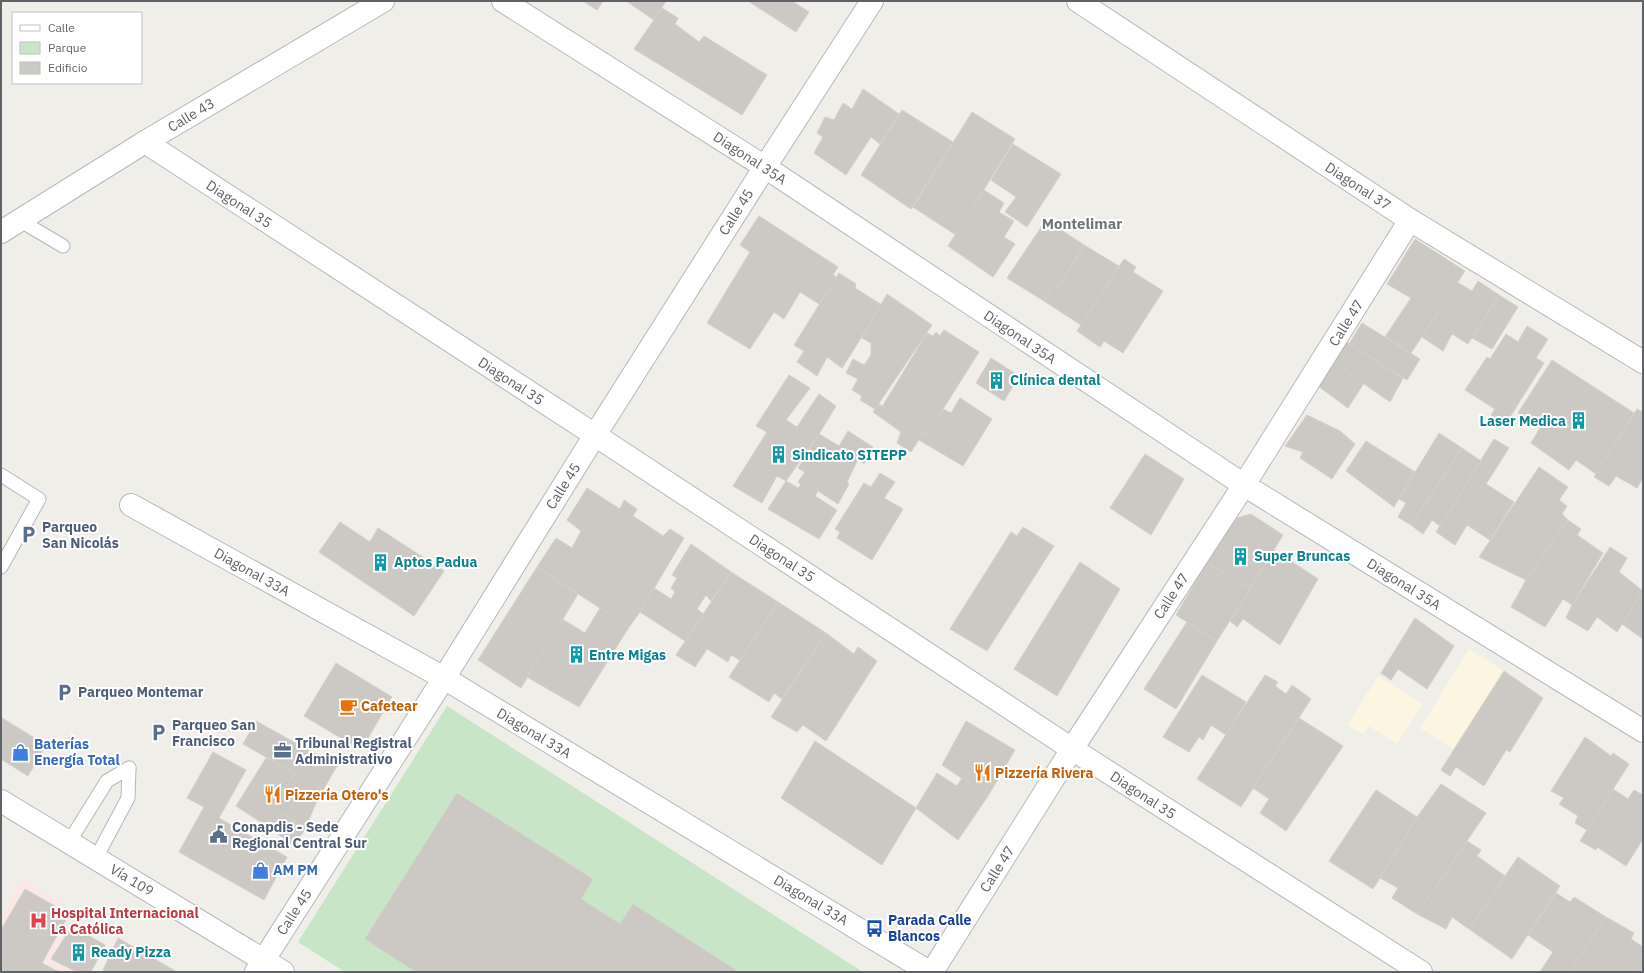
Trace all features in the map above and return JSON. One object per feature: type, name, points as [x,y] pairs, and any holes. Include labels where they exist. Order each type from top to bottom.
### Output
[{"type":"street","name":"Calle 43","points":[[10,226],[145,142],[383,1]]},
{"type":"street","name":"Diagonal 35A","points":[[503,1],[765,167],[1244,485],[1643,731]]},
{"type":"street","name":"Calle 45","points":[[260,966],[444,678],[595,435],[872,1]]},
{"type":"street","name":"Diagonal 37","points":[[1078,1],[1410,220],[1643,362]]},
{"type":"street","name":"Diagonal 35","points":[[145,142],[595,435],[1072,749],[1421,972]]},
{"type":"street","name":"Calle 47","points":[[931,972],[1072,749],[1244,485],[1410,220]]},
{"type":"street","name":"Diagonal 33A","points":[[132,505],[444,678],[931,972]]},
{"type":"street","name":"Vía 109","points":[[1,801],[96,858],[260,966],[283,972]]},
{"type":"lane","points":[[10,226],[63,246]]},
{"type":"lane","points":[[1,476],[39,499],[1,567]]},
{"type":"lane","points":[[69,842],[107,781],[130,768],[128,798],[96,858]]},
{"type":"shaded area","points":[[1469,649],[1504,671],[1453,749],[1420,728]]},
{"type":"shaded area","points":[[1378,676],[1423,704],[1397,744],[1369,726],[1363,734],[1347,725]]},
{"type":"shaded area","name":"Hospital Internacional La Católica","points":[[22,878],[79,912],[51,959],[77,972],[1,972],[1,915]]},
{"type":"green space","points":[[447,706],[863,972],[739,972],[633,904],[620,924],[581,899],[592,879],[458,793],[365,939],[416,972],[345,972],[298,942]]},
{"type":"building","points":[[583,1],[603,1],[597,10]]},
{"type":"building","points":[[626,1],[666,1],[654,20]]},
{"type":"building","points":[[748,1],[792,1],[809,12],[796,32]]},
{"type":"building","points":[[662,8],[678,18],[675,24],[699,42],[704,36],[767,75],[742,115],[634,49]]},
{"type":"building","points":[[863,89],[899,114],[880,144],[871,137],[846,175],[814,153],[823,137],[817,133],[825,117],[834,120],[843,103],[852,109]]},
{"type":"building","points":[[902,110],[953,142],[911,209],[861,175]]},
{"type":"building","points":[[972,112],[1015,139],[956,235],[913,207]]},
{"type":"building","points":[[1013,144],[1061,174],[1027,227],[1005,212],[1016,197],[991,180]]},
{"type":"building","points":[[984,190],[1004,203],[999,212],[1014,221],[1004,237],[1015,244],[993,277],[948,246]]},
{"type":"building","points":[[759,216],[838,267],[833,275],[837,277],[819,304],[800,292],[784,319],[774,312],[750,349],[707,323],[750,252],[740,245]]},
{"type":"building","points":[[1046,220],[1084,245],[1059,287],[1055,284],[1044,301],[1007,278]]},
{"type":"building","points":[[1415,239],[1465,271],[1411,353],[1385,337],[1411,298],[1387,284]]},
{"type":"building","points":[[1084,245],[1119,266],[1081,325],[1044,301],[1055,284],[1059,287]]},
{"type":"building","points":[[1124,259],[1136,267],[1133,272],[1163,291],[1123,353],[1104,341],[1100,347],[1077,331]]},
{"type":"building","points":[[839,273],[856,284],[855,288],[882,305],[842,368],[827,357],[817,376],[797,362],[804,351],[794,345]]},
{"type":"building","points":[[1478,281],[1499,295],[1468,344],[1452,334],[1443,351],[1422,337],[1457,282],[1472,291]]},
{"type":"building","points":[[887,294],[932,325],[875,409],[860,400],[862,396],[852,390],[858,379],[846,373],[853,359],[864,365],[871,355],[871,343],[862,338]]},
{"type":"building","points":[[1499,295],[1518,307],[1492,349],[1472,338]]},
{"type":"building","points":[[1362,323],[1420,359],[1407,380],[1349,344]]},
{"type":"building","points":[[1527,326],[1548,339],[1536,358],[1544,363],[1505,425],[1491,415],[1495,409],[1465,390],[1487,357],[1490,359],[1506,334],[1518,342]]},
{"type":"building","points":[[944,330],[979,352],[926,436],[882,407],[927,333],[933,336],[936,332],[940,336]]},
{"type":"building","points":[[1343,340],[1403,378],[1390,402],[1330,360]]},
{"type":"building","name":"Clínica dental","points":[[991,358],[1019,376],[1004,401],[976,383]]},
{"type":"building","name":"Laser Medica","points":[[1552,360],[1634,413],[1596,474],[1576,460],[1569,470],[1531,443],[1540,428],[1518,413]]},
{"type":"building","points":[[1334,362],[1364,383],[1348,408],[1318,386]]},
{"type":"building","name":"Sindicato SITEPP","points":[[789,375],[810,388],[786,420],[797,427],[819,394],[836,406],[819,434],[786,481],[777,476],[762,503],[733,486],[767,432],[756,426]]},
{"type":"building","points":[[960,398],[992,419],[963,466],[919,440],[923,433],[926,436],[943,409],[951,413]]},
{"type":"building","points":[[879,404],[923,433],[911,452],[897,443],[901,432],[873,412]]},
{"type":"building","points":[[1637,409],[1643,412],[1643,478],[1637,488],[1616,476],[1609,486],[1594,477]]},
{"type":"building","points":[[1307,415],[1340,431],[1355,444],[1332,479],[1300,458],[1303,452],[1285,446]]},
{"type":"building","points":[[848,431],[873,447],[864,464],[858,459],[847,482],[849,484],[838,504],[818,491],[815,496],[837,510],[819,539],[768,509],[786,481],[798,488],[801,485],[798,482],[805,472],[798,468],[819,434],[839,446]]},
{"type":"building","points":[[1439,433],[1462,448],[1411,525],[1398,517],[1406,503],[1399,499]]},
{"type":"building","points":[[1494,439],[1509,448],[1486,484],[1514,502],[1490,540],[1467,525],[1455,545],[1436,532]]},
{"type":"building","points":[[1366,441],[1415,472],[1394,507],[1346,471]]},
{"type":"building","points":[[1462,448],[1481,461],[1440,526],[1432,520],[1423,534],[1411,525]]},
{"type":"building","points":[[1145,454],[1184,479],[1151,535],[1110,508]]},
{"type":"building","points":[[1539,467],[1568,487],[1559,500],[1567,506],[1562,514],[1568,520],[1526,580],[1479,557]]},
{"type":"building","points":[[880,473],[895,482],[884,498],[903,509],[872,560],[837,538],[840,532],[835,529],[864,483],[871,487]]},
{"type":"building","points":[[587,488],[620,509],[624,500],[637,509],[633,516],[663,536],[670,529],[684,538],[640,612],[629,627],[537,567],[556,538],[572,548],[581,531],[567,520]]},
{"type":"building","name":"Super Bruncas","points":[[1251,514],[1283,535],[1250,589],[1207,563],[1237,518]]},
{"type":"building","points":[[1568,520],[1581,529],[1577,535],[1603,553],[1572,605],[1563,599],[1545,627],[1511,607],[1526,580]]},
{"type":"building","name":"Aptos Padua","points":[[340,522],[370,542],[378,528],[444,571],[414,616],[319,552]]},
{"type":"building","points":[[1023,527],[1054,546],[987,651],[950,629],[1011,532],[1017,536]]},
{"type":"building","points":[[691,544],[731,572],[711,601],[706,595],[697,609],[703,614],[685,641],[640,612],[654,588],[671,599],[675,592],[671,588],[677,578],[672,575]]},
{"type":"building","points":[[1610,547],[1627,558],[1619,572],[1643,591],[1617,632],[1597,617],[1588,631],[1566,618],[1572,605]]},
{"type":"building","points":[[1274,550],[1318,579],[1280,645],[1243,619],[1237,627],[1230,621]]},
{"type":"building","points":[[1080,562],[1120,589],[1057,696],[1014,669]]},
{"type":"building","points":[[1207,563],[1250,589],[1217,641],[1176,615]]},
{"type":"building","points":[[537,567],[578,594],[521,688],[478,660]]},
{"type":"building","points":[[731,572],[778,602],[740,660],[731,655],[728,662],[707,649],[695,667],[676,655]]},
{"type":"building","points":[[1643,591],[1643,639],[1622,624]]},
{"type":"building","points":[[778,602],[826,633],[782,699],[774,693],[769,702],[729,677]]},
{"type":"building","name":"Entre Migas","points":[[600,608],[629,627],[579,707],[527,677],[562,619],[585,633]]},
{"type":"building","points":[[1415,618],[1454,646],[1427,689],[1398,669],[1391,680],[1381,673]]},
{"type":"building","points":[[1187,622],[1217,641],[1176,709],[1144,689]]},
{"type":"building","points":[[826,633],[854,654],[858,647],[877,661],[826,741],[803,725],[797,732],[771,717]]},
{"type":"building","name":"Cafetear","points":[[336,663],[392,697],[361,750],[304,716]]},
{"type":"building","points":[[1504,671],[1543,698],[1510,752],[1506,750],[1484,786],[1456,767],[1450,776],[1441,770]]},
{"type":"building","points":[[1202,675],[1246,702],[1226,735],[1211,725],[1203,740],[1199,737],[1189,752],[1163,737]]},
{"type":"building","points":[[1265,675],[1278,682],[1275,686],[1286,694],[1292,685],[1311,699],[1241,807],[1197,779]]},
{"type":"building","name":"Baterías Energía Total","points":[[2,718],[46,745],[28,776],[1,759]]},
{"type":"building","points":[[1299,718],[1343,746],[1286,831],[1260,813],[1269,799],[1253,788]]},
{"type":"building","name":"Tribunal Registral Administrativo","points":[[256,721],[337,766],[323,790],[243,744]]},
{"type":"building","points":[[966,721],[1015,750],[988,796],[942,765]]},
{"type":"building","points":[[1585,737],[1611,756],[1613,753],[1629,764],[1587,830],[1575,823],[1578,816],[1559,804],[1564,798],[1551,791]]},
{"type":"building","points":[[815,741],[916,808],[882,865],[781,798]]},
{"type":"building","name":"Conapdis - Sede Regional Central Sur","points":[[213,752],[246,770],[219,818],[287,857],[264,900],[179,852],[204,807],[187,798]]},
{"type":"building","name":"Pizzería Otero's","points":[[266,758],[295,773],[287,786],[316,803],[305,829],[281,813],[271,829],[236,806]]},
{"type":"building","points":[[295,773],[323,790],[316,803],[287,786]]},
{"type":"building","points":[[937,773],[957,786],[962,778],[988,796],[958,840],[916,808]]},
{"type":"building","points":[[1441,784],[1486,813],[1417,914],[1392,898],[1398,888],[1380,878],[1417,817]]},
{"type":"building","points":[[1613,789],[1628,799],[1634,790],[1643,795],[1643,839],[1626,866],[1597,847],[1596,850],[1580,841]]},
{"type":"building","points":[[1376,790],[1417,817],[1373,889],[1329,861]]},
{"type":"building","points":[[457,793],[593,879],[581,899],[620,924],[633,904],[739,972],[416,972],[365,939]]},
{"type":"building","points":[[281,813],[305,829],[294,846],[271,829]]},
{"type":"building","points":[[1467,841],[1481,850],[1477,856],[1505,876],[1469,929],[1452,917],[1446,929],[1417,914]]},
{"type":"building","points":[[1518,857],[1560,886],[1512,959],[1469,929]]},
{"type":"building","name":"Hospital Internacional La Católica","points":[[25,889],[69,914],[42,963],[59,972],[1,972],[1,930]]},
{"type":"building","points":[[1556,893],[1570,902],[1574,897],[1606,917],[1569,972],[1540,972],[1553,952],[1528,935]]},
{"type":"building","points":[[1606,917],[1634,933],[1631,939],[1643,947],[1643,955],[1632,972],[1569,972]]},
{"type":"building","name":"Ready Pizza","points":[[72,926],[105,945],[91,972],[77,972],[51,959]]},
{"type":"building","points":[[118,938],[177,972],[108,972],[103,970]]},
{"type":"building","points":[[1643,955],[1643,972],[1632,972]]},
{"type":"place","name":"Clínica dental","points":[[997,380]]},
{"type":"place","name":"Laser Medica","points":[[1579,421]]},
{"type":"place","name":"Sindicato SITEPP","points":[[779,455]]},
{"type":"place","name":"Parqueo San Nicolás","points":[[29,535]]},
{"type":"place","name":"Super Bruncas","points":[[1241,556]]},
{"type":"place","name":"Aptos Padua","points":[[381,562]]},
{"type":"place","name":"Entre Migas","points":[[576,655]]},
{"type":"place","name":"Parqueo Montemar","points":[[65,692]]},
{"type":"place","name":"Cafetear","points":[[348,706]]},
{"type":"place","name":"Parqueo San Francisco","points":[[159,733]]},
{"type":"place","name":"Tribunal Registral Administrativo","points":[[282,751]]},
{"type":"place","name":"Baterías Energía Total","points":[[21,752]]},
{"type":"place","name":"Pizzería Rivera","points":[[982,773]]},
{"type":"place","name":"Pizzería Otero's","points":[[272,795]]},
{"type":"place","name":"Conapdis - Sede Regional Central Sur","points":[[219,835]]},
{"type":"place","name":"AM PM","points":[[260,870]]},
{"type":"place","name":"Hospital Internacional La Católica","points":[[38,921]]},
{"type":"place","name":"Parada Calle Blancos","points":[[875,928]]},
{"type":"place","name":"Ready Pizza","points":[[78,952]]},
{"type":"district","name":"Montelimar","points":[[1082,224]]}]
